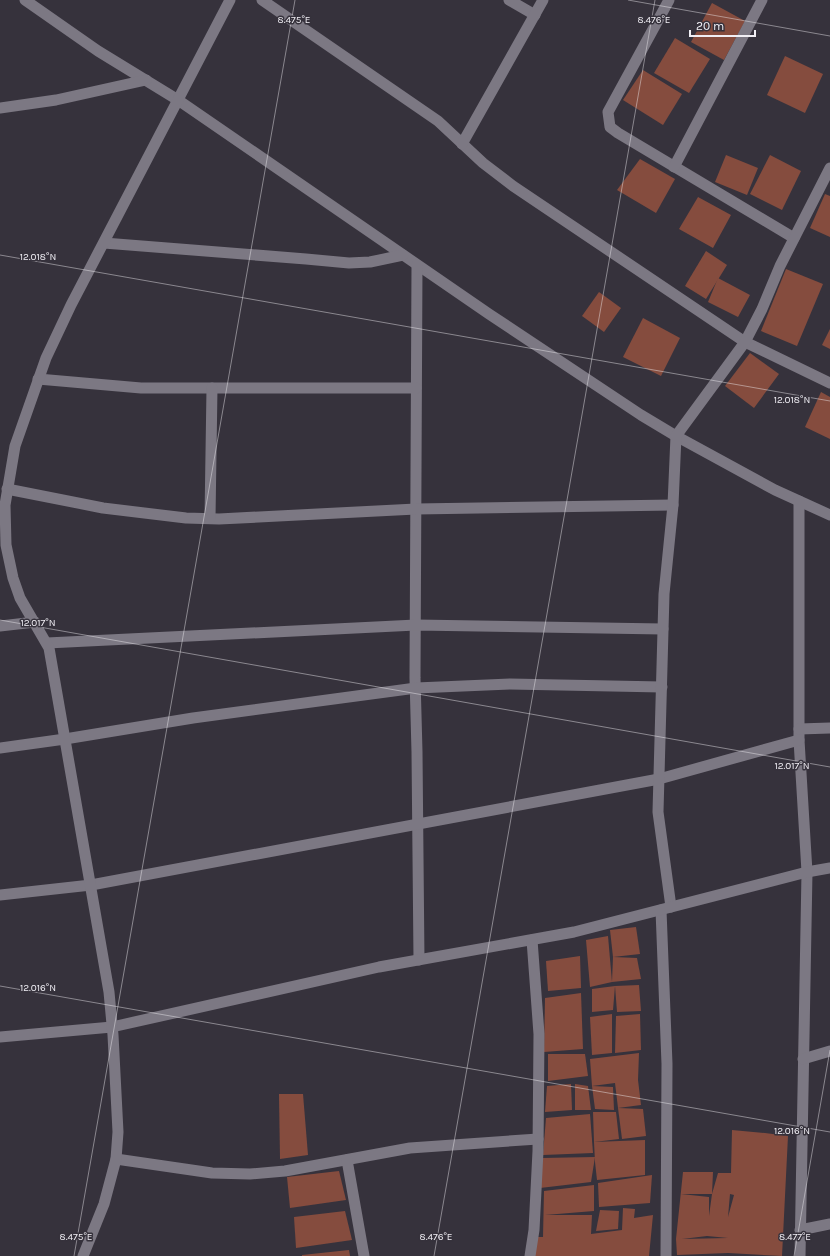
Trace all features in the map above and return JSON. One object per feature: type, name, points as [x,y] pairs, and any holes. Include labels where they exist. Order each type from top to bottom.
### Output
[{"type":"street","points":[[25,0],[98,51],[178,100],[489,314],[641,415],[676,436],[775,490],[830,515]]},
{"type":"street","points":[[83,1256],[104,1204],[116,1159],[118,1132],[109,992],[49,648],[20,598],[13,578],[3,527],[5,505],[15,446],[46,358],[68,312],[230,0]]},
{"type":"street","points":[[262,0],[438,121],[483,163],[513,186],[745,342],[830,383]]},
{"type":"street","points":[[509,0],[534,15]]},
{"type":"street","points":[[462,144],[543,0]]},
{"type":"street","points":[[669,0],[608,112],[610,127],[794,238]]},
{"type":"street","points":[[674,167],[762,0]]},
{"type":"street","points":[[0,108],[56,100],[146,80]]},
{"type":"street","points":[[666,1256],[666,908],[658,812],[664,594],[673,506],[676,436],[745,342],[762,309],[780,266],[830,168]]},
{"type":"street","points":[[104,243],[349,263],[370,262],[403,255]]},
{"type":"street","points":[[417,265],[416,688],[419,960]]},
{"type":"street","points":[[38,378],[141,388],[416,388]]},
{"type":"street","points":[[210,518],[212,388]]},
{"type":"street","points":[[7,489],[103,508],[186,518],[416,509],[673,506]]},
{"type":"street","points":[[799,501],[799,734],[807,872],[800,1256]]},
{"type":"street","points":[[0,626],[35,622]]},
{"type":"street","points":[[47,643],[416,625],[663,629]]},
{"type":"street","points":[[0,748],[193,718],[416,688],[510,684],[662,687]]},
{"type":"street","points":[[0,895],[90,885],[659,779],[799,734],[830,728]]},
{"type":"street","points":[[0,1037],[112,1026],[379,967],[574,932],[807,872],[830,868]]},
{"type":"street","points":[[530,1256],[534,1230],[538,1139],[539,1034],[532,940]]},
{"type":"street","points":[[803,1059],[830,1050]]},
{"type":"street","points":[[116,1159],[212,1173],[250,1174],[285,1171],[410,1148],[538,1139]]},
{"type":"street","points":[[347,1160],[364,1256]]},
{"type":"street","points":[[800,1230],[830,1224]]},
{"type":"building","points":[[712,3],[745,21],[724,60],[691,42]]},
{"type":"building","points":[[675,38],[710,59],[689,93],[654,73]]},
{"type":"building","points":[[785,56],[823,74],[805,113],[767,95]]},
{"type":"building","points":[[643,70],[682,94],[663,125],[623,100]]},
{"type":"building","points":[[726,155],[758,168],[747,195],[715,182]]},
{"type":"building","points":[[770,155],[801,171],[782,210],[750,194]]},
{"type":"building","points":[[640,159],[675,179],[656,213],[617,190]]},
{"type":"building","points":[[825,194],[830,196],[830,237],[810,228]]},
{"type":"building","points":[[698,197],[731,215],[713,248],[679,229]]},
{"type":"building","points":[[706,251],[727,265],[706,299],[685,286]]},
{"type":"building","points":[[786,269],[823,284],[797,346],[761,331]]},
{"type":"building","points":[[718,278],[750,295],[738,317],[708,302]]},
{"type":"building","points":[[599,292],[621,308],[604,332],[582,316]]},
{"type":"building","points":[[643,318],[680,338],[661,376],[623,357]]},
{"type":"building","points":[[830,329],[830,349],[822,345]]},
{"type":"building","points":[[750,353],[779,374],[754,408],[725,386]]},
{"type":"building","points":[[821,392],[830,397],[830,439],[805,427]]},
{"type":"building","points":[[636,927],[640,954],[613,957],[610,930]]},
{"type":"building","points":[[608,936],[612,982],[590,987],[586,940]]},
{"type":"building","points":[[580,956],[581,988],[548,991],[546,961]]},
{"type":"building","points":[[613,957],[637,958],[641,979],[612,982]]},
{"type":"building","points":[[639,985],[641,1011],[617,1012],[615,986]]},
{"type":"building","points":[[615,986],[613,1010],[592,1012],[592,989]]},
{"type":"building","points":[[581,993],[583,1049],[544,1052],[545,998]]},
{"type":"building","points":[[612,1014],[612,1053],[592,1055],[590,1017]]},
{"type":"building","points":[[640,1014],[641,1050],[615,1053],[616,1016]]},
{"type":"building","points":[[639,1053],[638,1080],[641,1105],[618,1108],[615,1083],[592,1086],[590,1059]]},
{"type":"building","points":[[548,1054],[585,1054],[588,1076],[548,1081]]},
{"type":"building","points":[[571,1084],[572,1110],[545,1112],[547,1086]]},
{"type":"building","points":[[575,1084],[588,1086],[591,1110],[575,1110]]},
{"type":"building","points":[[592,1086],[613,1087],[614,1110],[595,1109]]},
{"type":"building","points":[[279,1094],[303,1094],[308,1155],[280,1159]]},
{"type":"building","points":[[618,1108],[643,1109],[646,1136],[622,1139]]},
{"type":"building","points":[[593,1112],[616,1112],[619,1139],[594,1142]]},
{"type":"building","points":[[590,1114],[593,1153],[543,1155],[546,1118]]},
{"type":"building","points":[[732,1130],[788,1136],[782,1256],[728,1253],[677,1255],[676,1239],[683,1172],[713,1172],[712,1194],[718,1173],[731,1173]],"holes":[[[681,1194],[712,1194],[709,1216],[709,1197]],[[730,1194],[734,1195],[728,1217]],[[707,1236],[728,1238],[682,1239]]]},
{"type":"building","points":[[645,1140],[645,1175],[597,1180],[594,1142]]},
{"type":"building","points":[[595,1157],[591,1182],[540,1188],[542,1158]]},
{"type":"building","points":[[339,1171],[346,1200],[290,1208],[287,1177]]},
{"type":"building","points":[[652,1175],[650,1203],[599,1207],[598,1183]]},
{"type":"building","points":[[594,1185],[594,1211],[545,1215],[592,1215],[591,1234],[622,1230],[623,1208],[635,1209],[634,1218],[653,1215],[649,1256],[530,1256],[534,1237],[543,1237],[544,1191]]},
{"type":"building","points":[[600,1210],[619,1211],[618,1229],[596,1231]]},
{"type":"building","points":[[345,1211],[352,1240],[296,1248],[294,1217]]},
{"type":"building","points":[[349,1250],[350,1256],[302,1256],[302,1255]]}]
